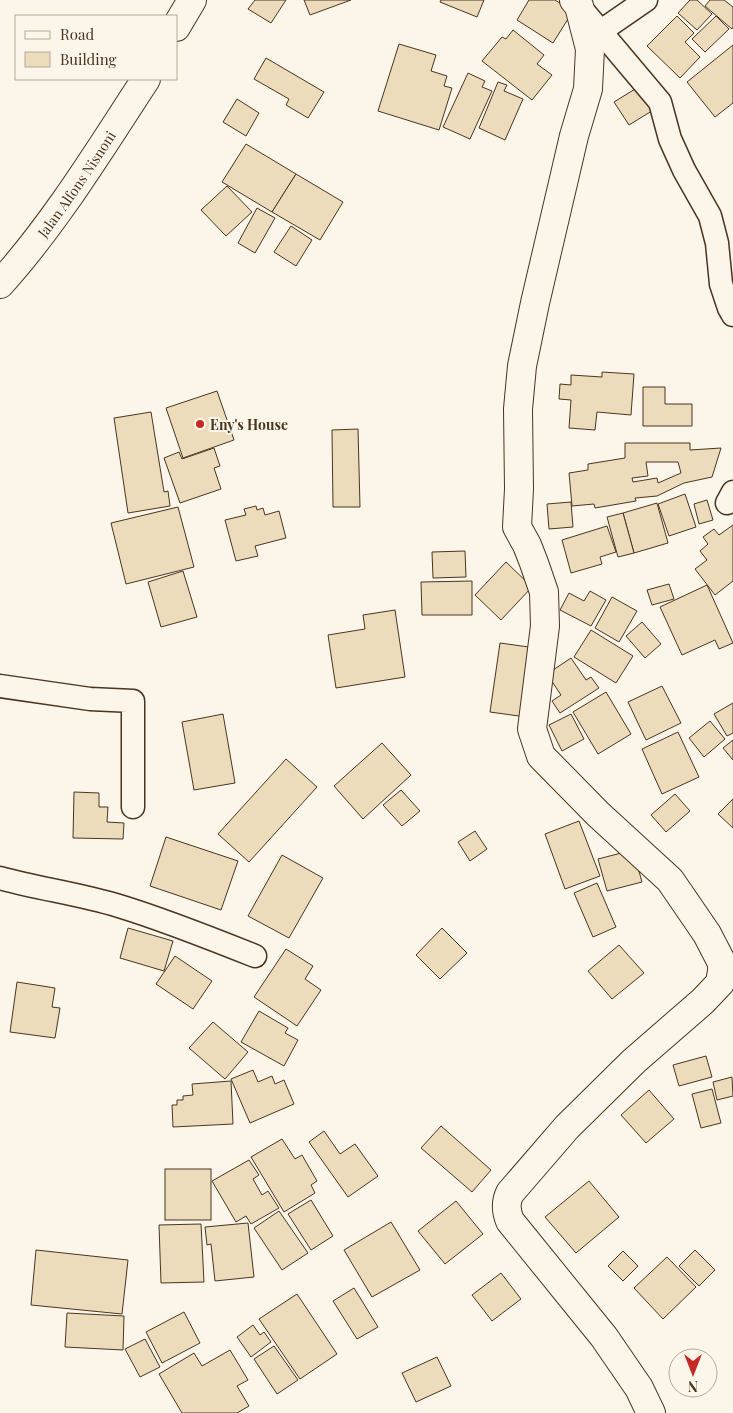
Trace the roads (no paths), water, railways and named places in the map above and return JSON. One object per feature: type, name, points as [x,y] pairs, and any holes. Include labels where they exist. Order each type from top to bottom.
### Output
[{"type":"street","points":[[178,24],[192,0]]},
{"type":"street","points":[[601,31],[646,0]]},
{"type":"street","points":[[576,3],[660,102],[670,139],[684,170],[710,216],[718,243],[721,284],[733,314]]},
{"type":"street","points":[[576,3],[590,49],[588,89],[574,136],[535,304],[522,366],[518,409],[519,489],[517,527],[534,563],[544,592],[545,626],[532,729],[541,756],[598,814],[670,880],[707,934],[722,964],[722,970],[720,983],[703,1001],[634,1061],[567,1127],[510,1193],[506,1206],[510,1221],[609,1344],[639,1388],[651,1413]]},
{"type":"street","name":"Jalan Alfons Nisnoni","points":[[0,284],[63,204],[145,80]]},
{"type":"street","points":[[0,686],[90,699],[132,701],[132,807]]},
{"type":"street","points":[[0,878],[119,906],[180,926],[256,956]]},
{"type":"place","name":"Eny's House","points":[[200,424]]}]
